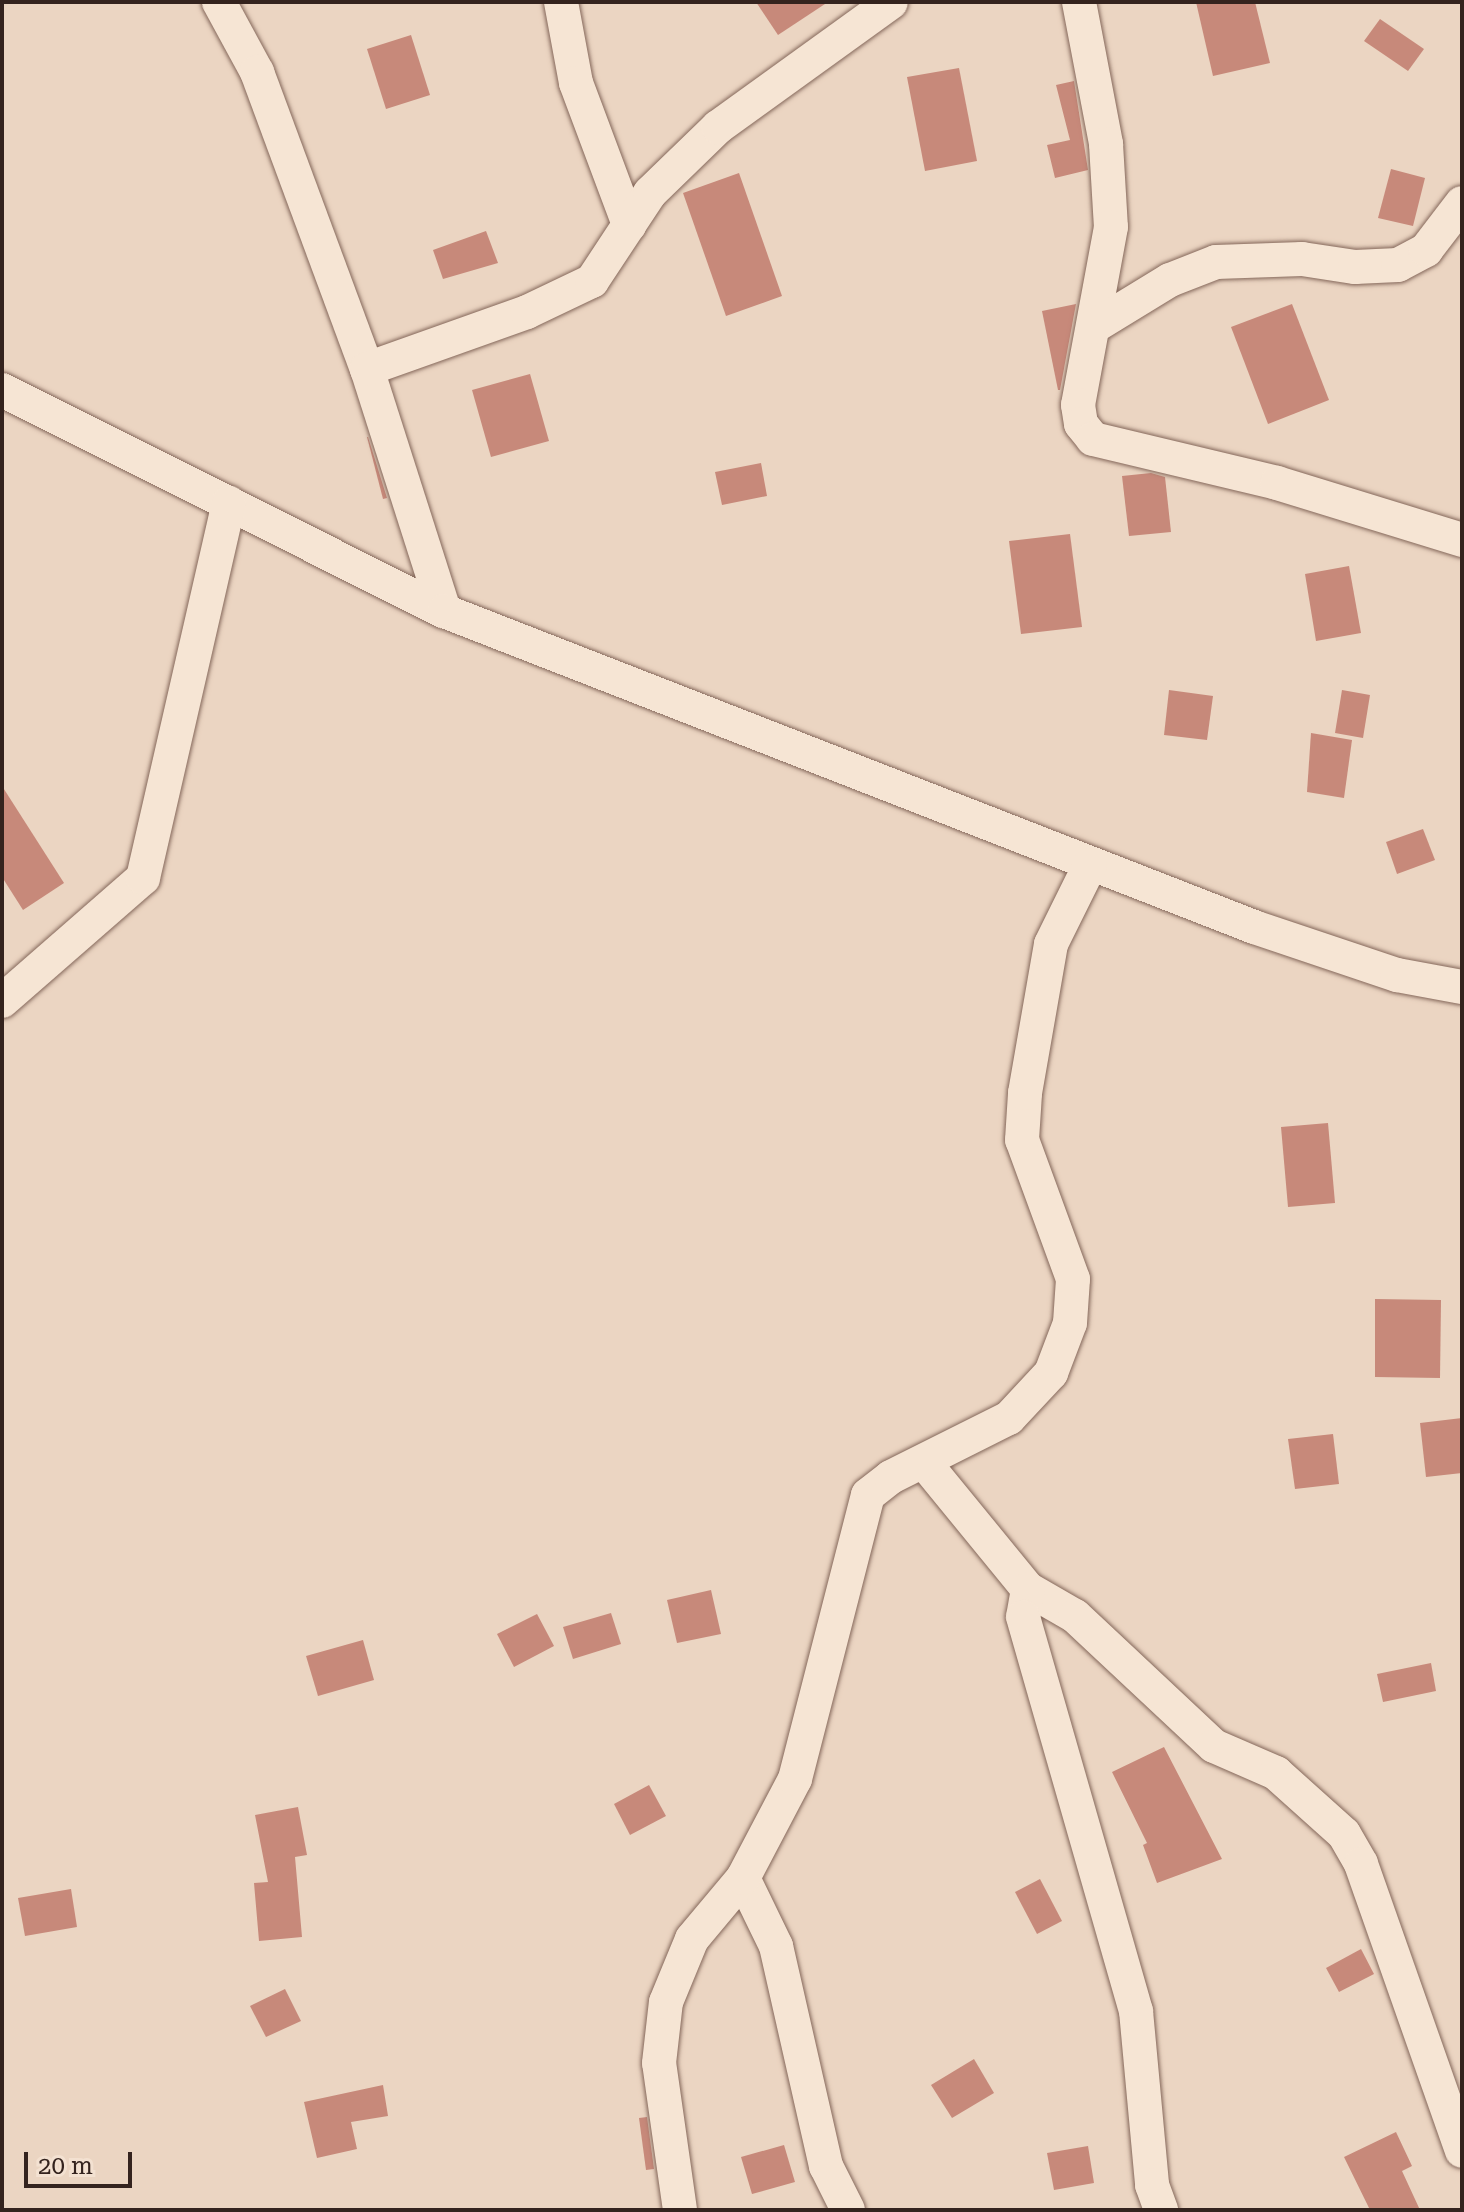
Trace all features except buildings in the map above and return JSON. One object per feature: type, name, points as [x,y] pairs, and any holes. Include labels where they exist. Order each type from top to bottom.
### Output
[{"type":"street","points":[[219,2],[257,72],[367,369],[444,611]]},
{"type":"street","points":[[561,2],[576,83],[629,225]]},
{"type":"street","points":[[367,369],[527,312],[592,281],[650,193],[718,127],[891,2]]},
{"type":"street","points":[[1079,2],[1106,144],[1111,227],[1078,405],[1081,424],[1093,439],[1277,483],[1462,540]]},
{"type":"street","points":[[1093,327],[1170,280],[1216,262],[1302,259],[1355,267],[1398,265],[1426,250],[1462,203]]},
{"type":"street","points":[[2,390],[444,611],[1090,865],[1397,975],[1462,987]]},
{"type":"street","points":[[2,1001],[143,878],[229,503]]},
{"type":"street","points":[[680,2210],[659,2063],[666,2002],[692,1939],[743,1878],[795,1779],[868,1495],[891,1477],[1009,1418],[1051,1373],[1070,1323],[1073,1279],[1022,1140],[1025,1093],[1051,944],[1090,865]]},
{"type":"street","points":[[924,1462],[1028,1589],[1075,1616],[1214,1746],[1276,1773],[1344,1834],[1361,1864],[1462,2151]]},
{"type":"street","points":[[1028,1589],[1023,1617],[1136,2011],[1152,2185],[1161,2210]]},
{"type":"street","points":[[743,1878],[776,1946],[826,2166],[848,2210]]}]
